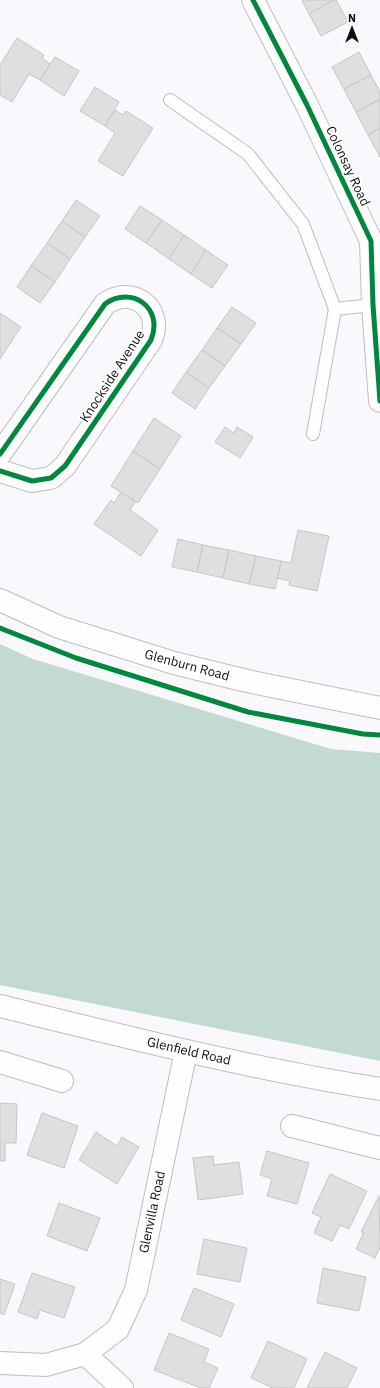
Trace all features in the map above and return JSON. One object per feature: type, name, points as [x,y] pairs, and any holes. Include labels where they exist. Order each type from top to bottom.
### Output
[{"type":"street","name":"Colonsay Road","points":[[253,0],[376,241],[373,305],[380,401]]},
{"type":"street","name":"Knockside Avenue","points":[[0,454],[105,304],[113,299],[124,296],[143,302],[150,310],[154,320],[154,331],[151,340],[65,466],[50,478],[32,481],[0,471]]},
{"type":"street","name":"Glenburn Road","points":[[0,600],[59,627],[174,663],[247,681],[380,708]]},
{"type":"street","name":"Glenfield Road","points":[[0,1006],[186,1052],[316,1079],[380,1089]]},
{"type":"street","name":"Glenvilla Road","points":[[85,1354],[118,1329],[136,1290],[186,1052]]},
{"type":"street","points":[[0,1062],[62,1081]]},
{"type":"street","points":[[292,1126],[380,1148]]},
{"type":"street","points":[[0,1363],[46,1365],[85,1354],[122,1388]]},
{"type":"lane","points":[[170,100],[248,154],[303,224],[335,309],[313,434]]},
{"type":"lane","points":[[335,309],[373,305]]},
{"type":"green space","points":[[0,644],[33,659],[331,749],[380,753],[380,1061],[0,985]]},
{"type":"building","points":[[302,0],[334,0],[309,14]]},
{"type":"building","points":[[336,0],[348,22],[321,36],[309,14]]},
{"type":"building","points":[[17,38],[44,55],[42,58],[50,64],[40,80],[29,74],[12,102],[0,95],[0,65]]},
{"type":"building","points":[[359,52],[371,75],[344,89],[332,67]]},
{"type":"building","points":[[55,57],[79,71],[64,96],[40,80]]},
{"type":"building","points":[[371,75],[380,92],[380,99],[356,112],[344,89]]},
{"type":"building","points":[[95,87],[119,102],[105,126],[80,111]]},
{"type":"building","points":[[380,99],[380,128],[368,135],[356,112]]},
{"type":"building","points":[[115,110],[123,115],[126,111],[153,128],[123,176],[98,161],[115,133],[105,126]]},
{"type":"building","points":[[380,128],[380,157],[368,135]]},
{"type":"building","points":[[76,200],[100,216],[85,237],[62,221]]},
{"type":"building","points":[[140,206],[162,220],[146,243],[125,229]]},
{"type":"building","points":[[162,220],[184,235],[169,259],[146,243]]},
{"type":"building","points":[[62,221],[85,237],[70,259],[47,243]]},
{"type":"building","points":[[184,235],[206,250],[191,274],[169,259]]},
{"type":"building","points":[[47,243],[70,259],[55,282],[31,266]]},
{"type":"building","points":[[206,250],[228,265],[212,288],[191,274]]},
{"type":"building","points":[[31,266],[55,282],[40,303],[17,287]]},
{"type":"building","points":[[232,307],[256,323],[241,344],[217,328]]},
{"type":"building","points":[[0,313],[21,327],[0,359]]},
{"type":"building","points":[[217,328],[241,344],[225,366],[202,350]]},
{"type":"building","points":[[202,350],[225,366],[209,388],[186,372]]},
{"type":"building","points":[[186,372],[209,388],[195,409],[172,393]]},
{"type":"building","points":[[154,418],[181,436],[160,469],[133,451]]},
{"type":"building","points":[[225,427],[234,433],[237,427],[253,437],[240,458],[215,442]]},
{"type":"building","points":[[133,451],[160,469],[138,503],[111,486]]},
{"type":"building","points":[[121,492],[135,502],[130,510],[158,530],[141,556],[94,524],[111,500],[114,503]]},
{"type":"building","points":[[298,530],[329,536],[317,591],[289,585],[290,581],[277,578],[281,561],[291,563]]},
{"type":"building","points":[[178,539],[203,545],[197,572],[172,567]]},
{"type":"building","points":[[203,545],[229,550],[223,578],[197,572]]},
{"type":"building","points":[[229,550],[256,556],[249,584],[223,578]]},
{"type":"building","points":[[256,556],[281,561],[275,589],[249,584]]},
{"type":"building","points":[[0,1103],[17,1104],[16,1143],[5,1143],[5,1161],[0,1161]]},
{"type":"building","points":[[42,1113],[78,1126],[64,1168],[27,1155]]},
{"type":"building","points":[[96,1132],[117,1146],[122,1137],[139,1147],[117,1184],[79,1160]]},
{"type":"building","points":[[267,1151],[309,1163],[297,1204],[267,1196],[272,1179],[260,1175]]},
{"type":"building","points":[[213,1156],[214,1165],[239,1162],[243,1194],[198,1200],[193,1158]]},
{"type":"building","points":[[330,1174],[367,1191],[349,1229],[340,1225],[332,1241],[314,1233],[321,1217],[312,1213]]},
{"type":"building","points":[[379,1196],[380,1247],[375,1258],[356,1249],[364,1232],[361,1232]]},
{"type":"building","points":[[59,1203],[100,1218],[87,1251],[47,1236]]},
{"type":"building","points":[[204,1239],[247,1248],[240,1282],[197,1274]]},
{"type":"building","points":[[323,1268],[366,1277],[359,1311],[317,1303]]},
{"type":"building","points":[[32,1273],[75,1287],[64,1318],[40,1310],[37,1319],[18,1312]]},
{"type":"building","points":[[0,1279],[15,1284],[4,1315],[0,1313]]},
{"type":"building","points":[[194,1288],[234,1304],[221,1337],[181,1320]]},
{"type":"building","points":[[169,1333],[209,1349],[204,1362],[218,1368],[209,1388],[201,1388],[154,1370]]},
{"type":"building","points":[[268,1341],[307,1359],[294,1388],[273,1388],[251,1378]]},
{"type":"building","points":[[325,1352],[357,1368],[347,1388],[307,1388]]},
{"type":"cycle path","points":[[253,0],[307,105],[371,241],[373,305],[380,401]]},
{"type":"cycle path","points":[[0,454],[105,304],[115,299],[125,297],[135,299],[143,303],[153,318],[154,328],[151,340],[65,466],[51,478],[32,481],[0,471]]},
{"type":"cycle path","points":[[0,628],[76,658],[248,712],[363,734],[380,735]]}]
